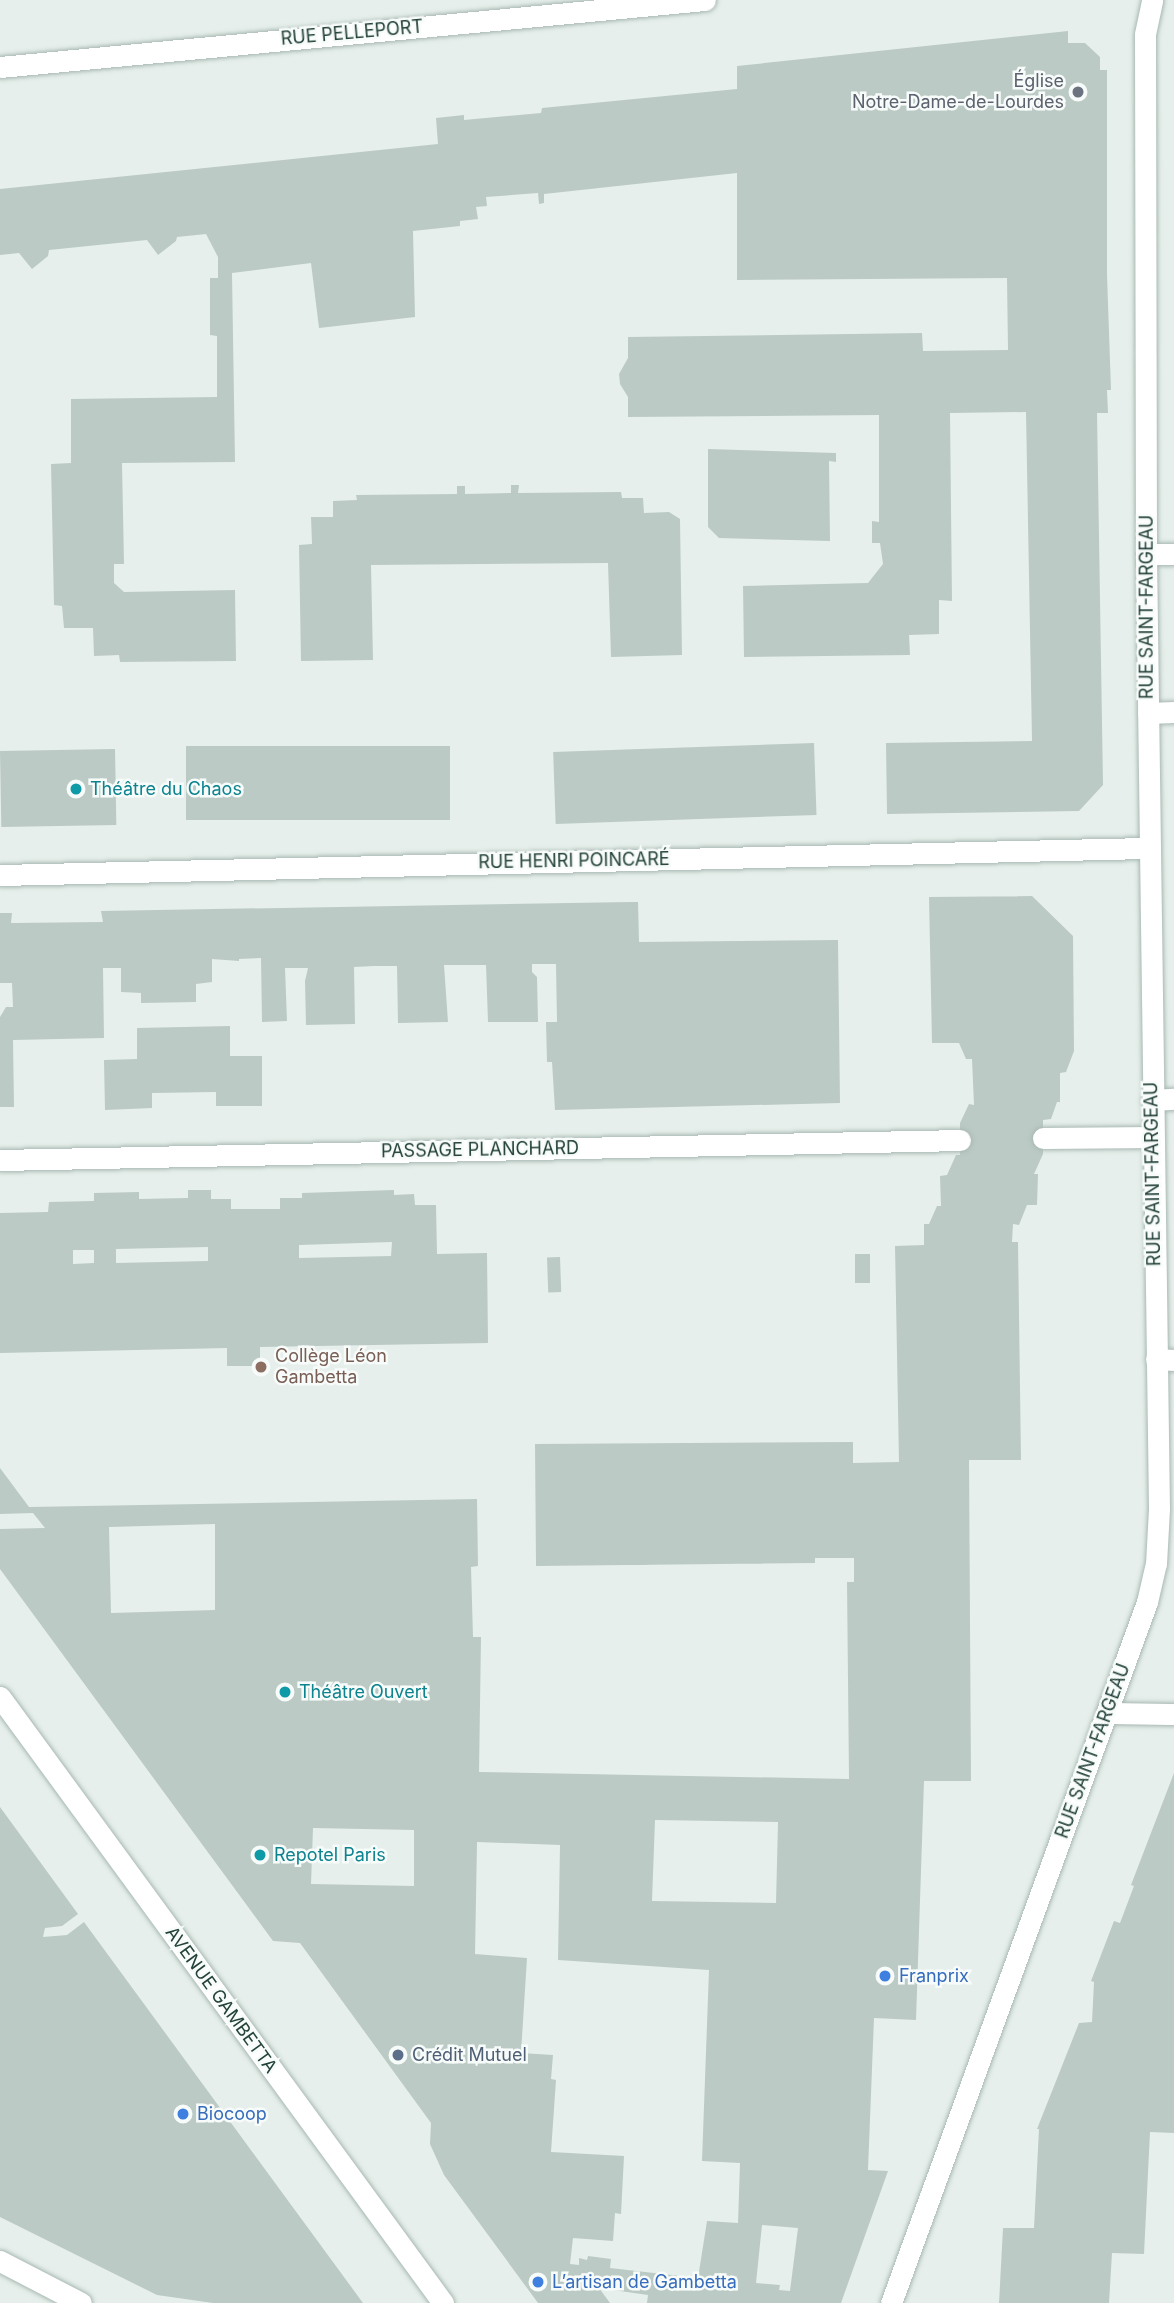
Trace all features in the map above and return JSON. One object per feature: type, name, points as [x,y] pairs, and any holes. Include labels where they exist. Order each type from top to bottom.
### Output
[{"type":"street","name":"RUE PELLEPORT","points":[[0,67],[705,0]]},
{"type":"street","name":"RUE SAINT-FARGEAU","points":[[891,2303],[1147,1602],[1156,1564],[1165,1360],[1153,1137],[1148,848],[1145,34],[1152,0]]},
{"type":"street","points":[[1146,554],[1174,554]]},
{"type":"street","points":[[1148,713],[1174,712]]},
{"type":"street","name":"RUE HENRI POINCARÉ","points":[[0,875],[1148,848]]},
{"type":"street","points":[[1152,1100],[1174,1100]]},
{"type":"street","points":[[1043,1138],[1153,1137]]},
{"type":"street","name":"PASSAGE PLANCHARD","points":[[0,1160],[960,1140]]},
{"type":"street","name":"AVENUE GAMBETTA","points":[[0,1697],[443,2303]]},
{"type":"street","points":[[1107,1713],[1174,1714]]},
{"type":"street","points":[[0,2261],[81,2303]]},
{"type":"building","points":[[1068,31],[1068,43],[1085,43],[1100,57],[1100,70],[1107,70],[1107,275],[1111,390],[1107,390],[1108,413],[1097,413],[1103,785],[1079,811],[887,814],[886,743],[1032,741],[1026,412],[950,413],[952,601],[939,600],[939,634],[909,635],[910,655],[744,657],[743,586],[868,583],[883,564],[880,543],[872,543],[872,521],[879,522],[879,415],[628,417],[628,397],[620,384],[619,374],[628,358],[628,337],[922,333],[923,351],[1008,350],[1007,278],[737,280],[737,173],[544,194],[544,203],[539,204],[538,193],[486,197],[487,206],[476,207],[478,219],[460,221],[460,226],[413,231],[415,317],[319,328],[311,263],[232,273],[235,462],[122,463],[124,564],[114,564],[114,583],[124,592],[235,590],[236,661],[120,662],[119,655],[94,656],[93,628],[64,628],[62,606],[54,605],[51,464],[71,463],[71,399],[217,397],[217,336],[210,335],[210,278],[218,278],[218,257],[206,234],[177,237],[176,241],[158,255],[147,240],[49,250],[48,256],[32,269],[19,253],[0,255],[0,189],[438,144],[436,118],[464,115],[464,120],[541,113],[542,108],[737,89],[737,66]]},
{"type":"building","points":[[708,449],[836,453],[836,462],[829,461],[830,541],[719,538],[708,527]]},
{"type":"building","points":[[511,485],[519,485],[518,493],[621,492],[622,498],[643,498],[644,513],[669,512],[680,519],[682,655],[611,657],[608,563],[371,565],[373,660],[301,661],[299,545],[312,544],[311,517],[333,517],[333,501],[357,500],[356,495],[457,494],[457,486],[465,486],[465,494],[511,493]]},
{"type":"building","points":[[814,743],[817,815],[556,824],[553,752]]},
{"type":"building","points":[[186,746],[450,746],[450,820],[186,820]]},
{"type":"building","points":[[115,749],[116,825],[1,827],[0,751]]},
{"type":"building","points":[[1032,896],[1073,936],[1074,1051],[1066,1072],[1060,1073],[1060,1102],[1057,1102],[1051,1119],[1043,1120],[1043,1154],[1034,1174],[1038,1174],[1037,1205],[1027,1205],[1019,1225],[1013,1224],[1012,1242],[1018,1242],[1021,1460],[969,1460],[971,1781],[924,1781],[916,2020],[874,2018],[868,2170],[888,2171],[841,2303],[647,2303],[648,2295],[599,2288],[610,2303],[538,2303],[444,2175],[430,2144],[431,2123],[300,1943],[273,1941],[0,1569],[0,1529],[45,1528],[33,1513],[0,1514],[0,1468],[29,1507],[477,1499],[478,1566],[471,1567],[473,1637],[481,1637],[479,1772],[849,1779],[847,1582],[854,1582],[854,1558],[815,1558],[815,1563],[536,1566],[535,1444],[853,1442],[853,1463],[899,1462],[895,1246],[924,1245],[924,1224],[929,1224],[937,1206],[941,1206],[940,1176],[947,1175],[956,1155],[960,1155],[960,1123],[969,1104],[974,1105],[972,1059],[966,1059],[959,1043],[932,1043],[929,897]],"holes":[[[215,1524],[215,1610],[111,1613],[109,1527]],[[655,1820],[778,1822],[776,1903],[652,1901]],[[313,1828],[414,1830],[414,1886],[311,1884]],[[477,1842],[560,1845],[558,1960],[709,1970],[702,2161],[740,2163],[738,2223],[707,2221],[698,2278],[610,2268],[611,2259],[588,2256],[587,2260],[579,2258],[579,2265],[570,2264],[573,2238],[613,2241],[615,2213],[621,2214],[624,2156],[551,2152],[556,2080],[551,2079],[553,2055],[521,2053],[527,1958],[475,1954]],[[762,2225],[798,2228],[790,2291],[779,2290],[780,2285],[756,2283]]]},
{"type":"building","points":[[638,902],[639,942],[838,940],[840,1103],[555,1110],[552,1062],[547,1062],[546,1022],[557,1022],[556,964],[532,964],[532,972],[537,977],[538,1022],[488,1022],[486,965],[444,965],[448,1022],[398,1023],[397,966],[374,966],[354,967],[355,1024],[306,1025],[305,981],[308,968],[285,968],[287,1021],[262,1022],[261,958],[239,961],[212,959],[212,982],[196,984],[196,1002],[141,1003],[141,993],[121,992],[121,968],[103,968],[104,1038],[13,1040],[14,1107],[0,1107],[0,1017],[6,1007],[13,1007],[12,983],[0,983],[0,913],[12,913],[11,923],[103,922],[101,911]]},
{"type":"building","points":[[230,1026],[230,1056],[262,1056],[262,1106],[216,1106],[216,1092],[152,1093],[152,1108],[105,1110],[104,1060],[137,1059],[137,1028]]},
{"type":"building","name":"Collège Léon Gambetta","points":[[188,1190],[211,1190],[211,1199],[231,1199],[231,1209],[280,1209],[280,1198],[302,1198],[302,1193],[394,1190],[394,1195],[414,1194],[415,1205],[436,1205],[437,1254],[487,1253],[488,1343],[260,1347],[260,1366],[227,1366],[227,1348],[0,1353],[0,1213],[48,1212],[49,1202],[94,1201],[94,1193],[139,1192],[139,1199],[188,1198]],"holes":[[[392,1242],[391,1256],[299,1258],[299,1245]],[[208,1247],[208,1261],[116,1263],[116,1249]],[[73,1250],[94,1250],[94,1263],[73,1264]]]},
{"type":"building","points":[[855,1254],[870,1254],[870,1283],[855,1283]]},
{"type":"building","points":[[547,1257],[560,1257],[561,1292],[548,1292]]},
{"type":"building","points":[[1174,1773],[1174,2133],[1150,2132],[1144,2254],[1112,2253],[1109,2303],[999,2303],[1003,2228],[1034,2228],[1037,2129],[1079,2023],[1092,2022],[1094,1982],[1091,1981],[1114,1921],[1120,1923],[1134,1886],[1131,1885]]},
{"type":"building","points":[[0,1807],[78,1914],[62,1926],[45,1928],[43,1937],[67,1935],[84,1922],[363,2303],[213,2303],[157,2295],[0,2217]]},
{"type":"place","name":"Église Notre-Dame-de-Lourdes","points":[[1078,92]]},
{"type":"place","name":"Théâtre du Chaos","points":[[76,789]]},
{"type":"place","name":"Collège Léon Gambetta","points":[[261,1367]]},
{"type":"place","name":"Théâtre Ouvert","points":[[285,1692]]},
{"type":"place","name":"Repotel Paris","points":[[260,1855]]},
{"type":"place","name":"Franprix","points":[[885,1976]]},
{"type":"place","name":"Crédit Mutuel","points":[[398,2055]]},
{"type":"place","name":"Biocoop","points":[[183,2114]]},
{"type":"place","name":"L’artisan de Gambetta","points":[[538,2282]]}]
